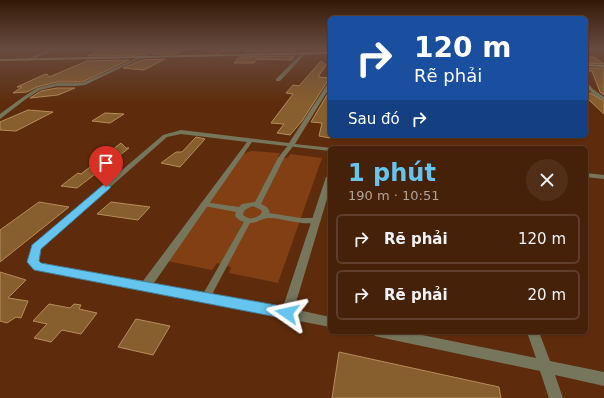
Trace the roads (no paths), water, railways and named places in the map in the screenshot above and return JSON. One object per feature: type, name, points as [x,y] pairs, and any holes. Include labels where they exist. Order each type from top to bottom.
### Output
[{"type":"street","points":[[0,117],[14,104],[46,87],[52,85],[80,85],[119,67]]},
{"type":"street","points":[[278,80],[291,67]]},
{"type":"street","points":[[257,205],[281,158],[291,145],[328,86]]},
{"type":"street","points":[[589,90],[604,99]]},
{"type":"street","points":[[328,149],[181,132],[165,136],[36,248],[33,262],[38,266],[328,322]]},
{"type":"street","points":[[146,286],[251,140]]},
{"type":"street","points":[[588,175],[604,177]]},
{"type":"street","points":[[287,313],[328,184]]},
{"type":"street","points":[[204,204],[240,210]]},
{"type":"street","points":[[265,215],[265,210],[257,205],[245,206],[240,210],[239,216],[248,221],[260,219],[265,215],[300,220],[317,220]]},
{"type":"street","points":[[206,297],[248,221]]},
{"type":"street","points":[[389,334],[604,379]]},
{"type":"street","points":[[535,334],[556,398]]}]
